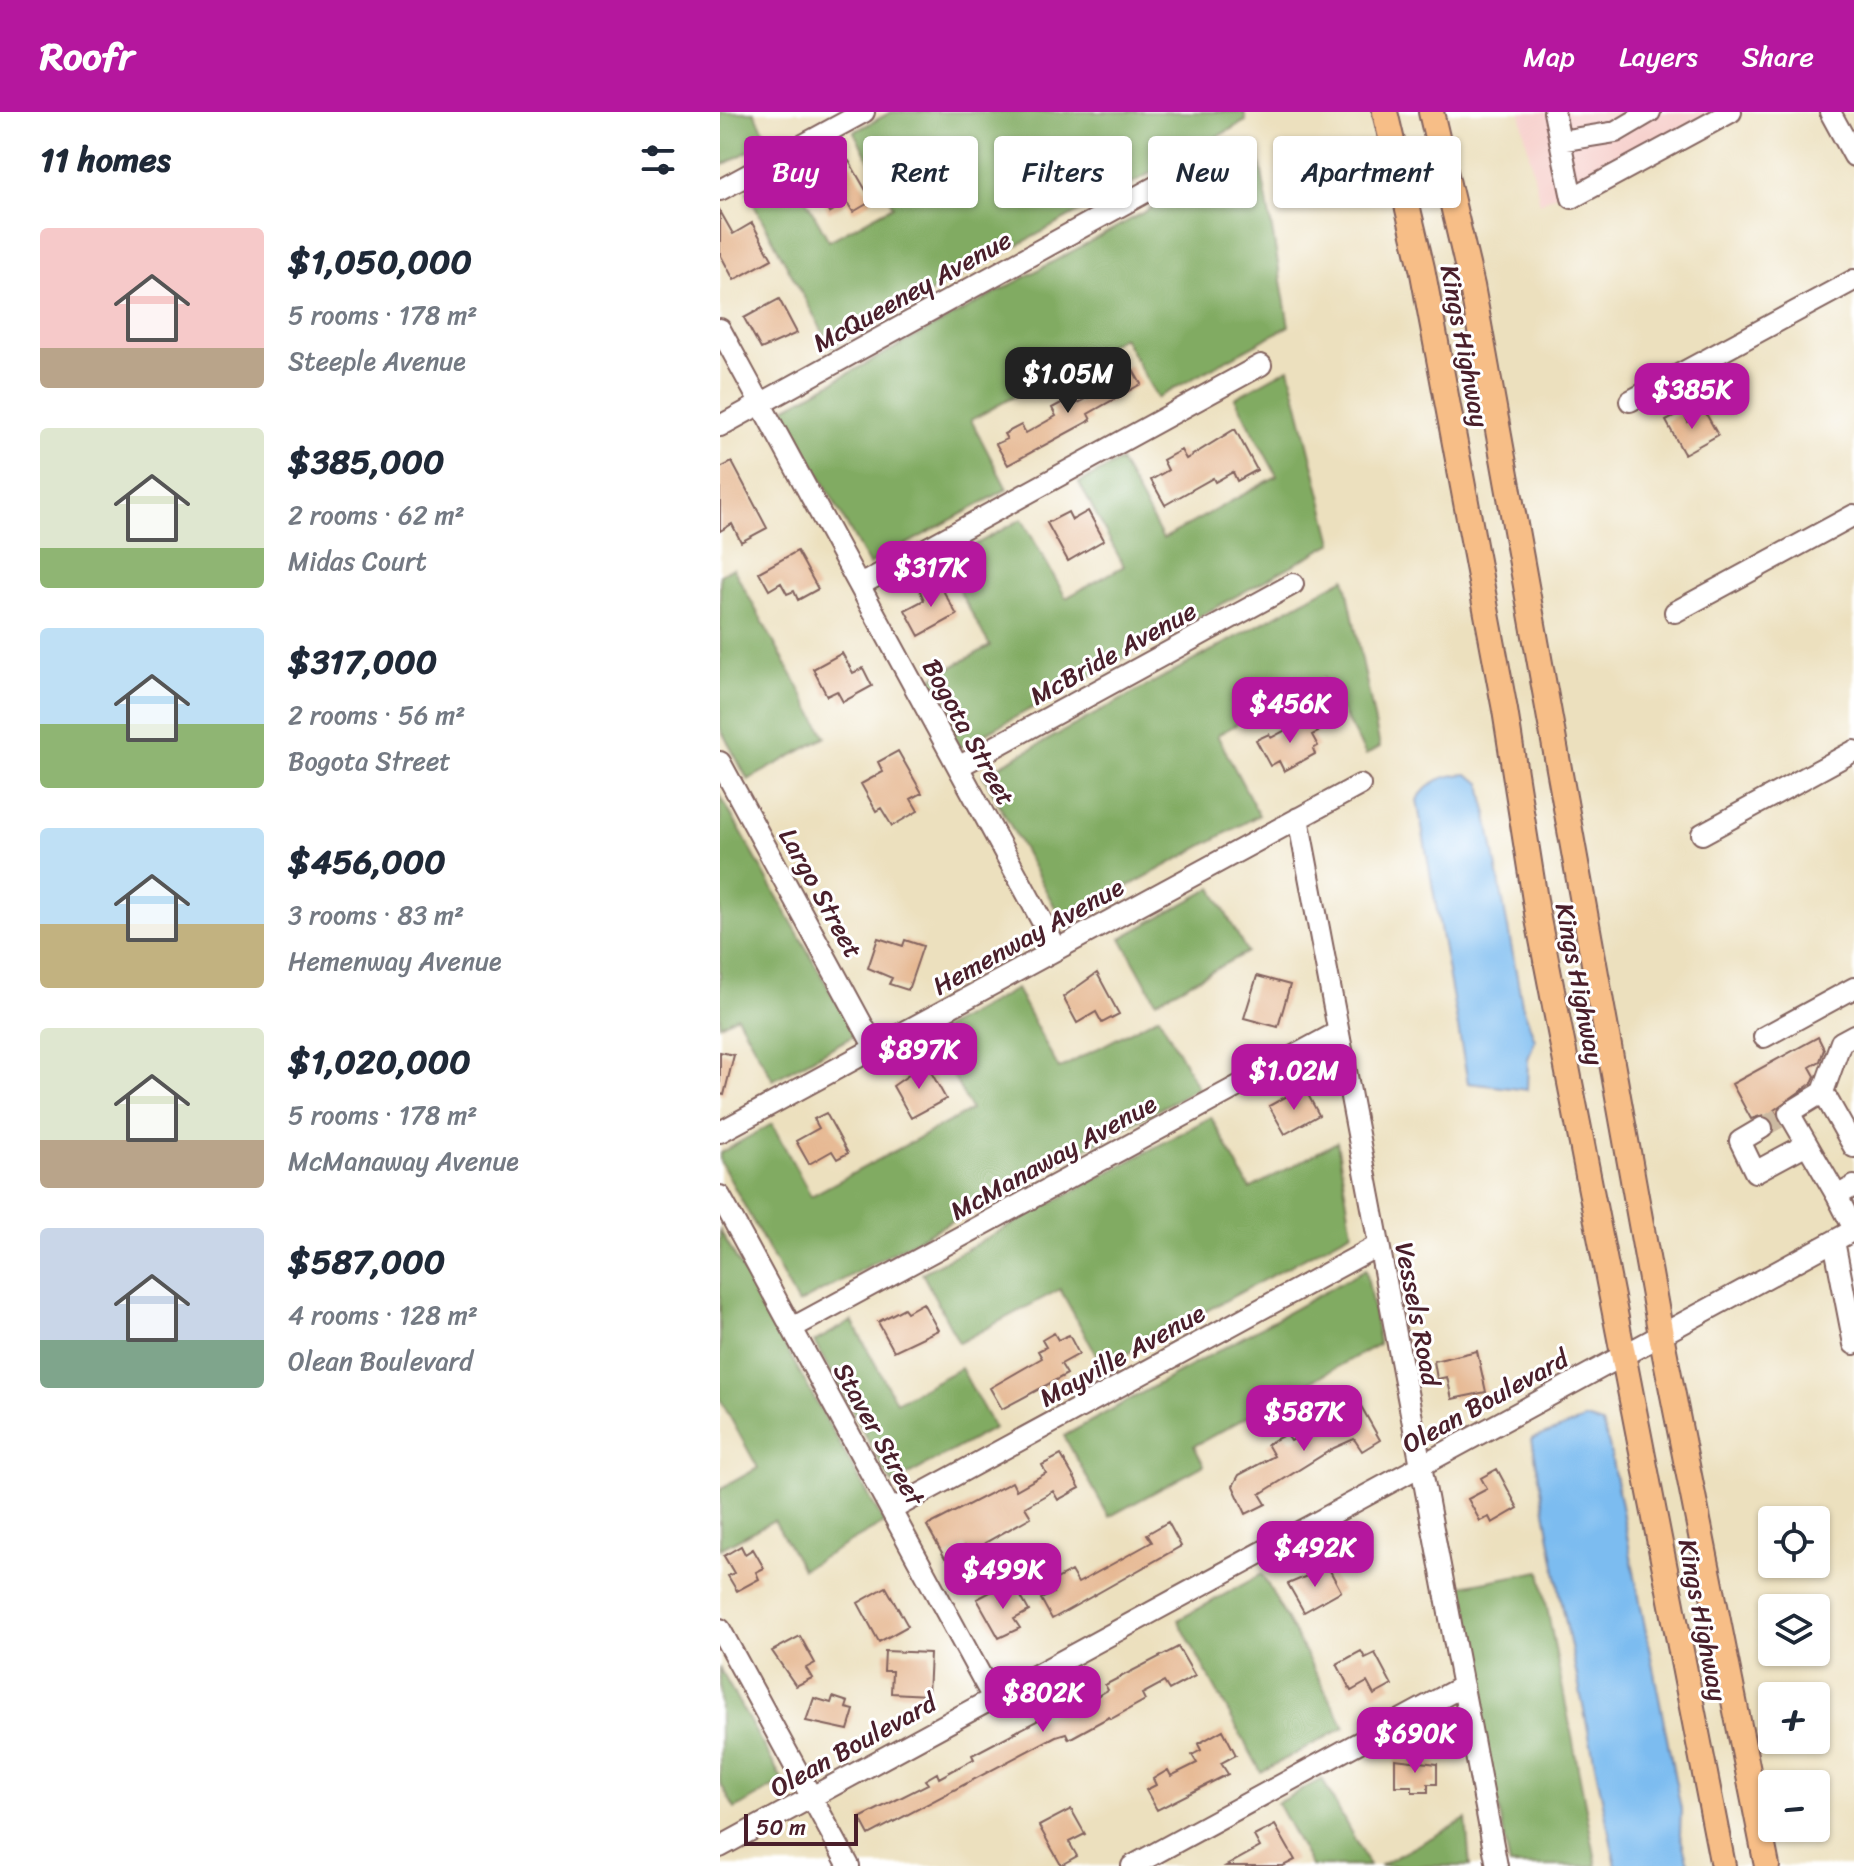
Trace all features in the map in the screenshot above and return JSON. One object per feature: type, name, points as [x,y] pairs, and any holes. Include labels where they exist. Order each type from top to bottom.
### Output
[{"type":"main road","name":"Kings Highway","points":[[1385,112],[1422,268],[1505,710],[1538,919],[1723,1866]]},
{"type":"main road","name":"Kings Highway","points":[[1431,112],[1472,286],[1661,1335],[1767,1866]]},
{"type":"street","points":[[720,190],[864,112]]},
{"type":"street","points":[[1554,112],[1572,198],[1731,112]]},
{"type":"street","points":[[1560,141],[1616,132],[1650,112]]},
{"type":"street","points":[[1830,112],[1854,156]]},
{"type":"street","name":"McQueeney Avenue","points":[[720,426],[1148,191]]},
{"type":"street","points":[[1630,401],[1854,280]]},
{"type":"street","name":"Bogota Street","points":[[720,329],[1057,949]]},
{"type":"street","points":[[860,585],[1261,365]]},
{"type":"street","points":[[1675,612],[1854,515]]},
{"type":"street","name":"McBride Avenue","points":[[958,767],[1293,584]]},
{"type":"street","points":[[1702,834],[1854,751]]},
{"type":"street","name":"Largo Street","points":[[720,762],[875,1048]]},
{"type":"street","name":"Hemenway Avenue","points":[[720,1132],[1360,785]]},
{"type":"street","name":"Vessels Road","points":[[1298,818],[1497,1866]]},
{"type":"street","points":[[1764,1037],[1854,988]]},
{"type":"street","name":"McManaway Avenue","points":[[792,1328],[1338,1032]]},
{"type":"street","points":[[1807,1144],[1755,1172],[1740,1141],[1823,1092],[1841,1042],[1854,1035]]},
{"type":"street","points":[[1823,1092],[1854,1147]]},
{"type":"street","points":[[1777,1120],[1807,1144],[1846,1191],[1854,1230]]},
{"type":"street","name":"Staver Street","points":[[720,1196],[993,1698]]},
{"type":"street","name":"Olean Boulevard","points":[[720,1847],[1854,1230]]},
{"type":"street","points":[[1834,1241],[1854,1344]]},
{"type":"street","name":"Mayville Avenue","points":[[891,1510],[1379,1245]]},
{"type":"street","points":[[720,1629],[849,1866]]},
{"type":"street","points":[[1132,1866],[1463,1686]]},
{"type":"shaded area","points":[[1520,112],[1712,112],[1540,203]]},
{"type":"green space","points":[[720,112],[754,112],[767,136],[744,136],[744,154],[723,165]]},
{"type":"green space","points":[[891,112],[1244,112],[1246,121],[1218,136],[1148,136],[1148,174],[1132,183],[1132,136],[994,136],[994,208],[1086,208],[831,347],[756,208],[811,208],[829,241],[889,208],[978,208],[978,136],[863,136],[863,149],[854,132]]},
{"type":"green space","points":[[1257,151],[1289,326],[1157,398],[1123,337],[971,420],[1007,489],[869,565],[783,409],[1152,208],[1257,208]]},
{"type":"green space","points":[[1289,368],[1333,543],[959,748],[923,683],[990,646],[943,562],[1022,519],[1066,598],[1124,566],[1079,483],[1120,461],[1163,539],[1277,476],[1235,398]]},
{"type":"green space","points":[[733,568],[826,737],[748,780],[720,728],[720,575]]},
{"type":"green space","points":[[1345,578],[1380,747],[1366,755],[1323,677],[1217,735],[1259,815],[1063,922],[983,775]]},
{"type":"green space","points":[[720,795],[855,1035],[773,1080],[737,1016],[720,1025]]},
{"type":"green space","points":[[1212,888],[1247,952],[1156,1001],[1121,938]]},
{"type":"green space","points":[[1016,989],[1059,1069],[1159,1016],[1198,1088],[798,1304],[720,1161],[720,1153],[772,1124],[811,1196],[971,1110],[932,1035]]},
{"type":"green space","points":[[1211,1117],[1250,1189],[1337,1142],[1352,1232],[1103,1367],[1060,1289],[959,1343],[922,1273]]},
{"type":"green space","points":[[720,1230],[884,1523],[802,1569],[774,1520],[720,1549],[720,1489],[758,1468],[720,1399]]},
{"type":"green space","points":[[1366,1269],[1379,1344],[1194,1446],[1204,1465],[1109,1517],[1064,1436]]},
{"type":"green space","points":[[852,1321],[896,1402],[961,1368],[994,1428],[892,1484],[814,1342]]},
{"type":"green space","points":[[1540,1571],[1597,1866],[1510,1866],[1456,1587]]},
{"type":"green space","points":[[1262,1574],[1345,1727],[1261,1772],[1178,1620]]},
{"type":"green space","points":[[720,1669],[783,1781],[735,1809],[720,1783]]},
{"type":"green space","points":[[1322,1779],[1369,1866],[1311,1866],[1277,1803]]},
{"type":"green space","points":[[1466,1819],[1470,1866],[1379,1866]]},
{"type":"water","points":[[1467,774],[1481,783],[1522,1004],[1535,1040],[1528,1059],[1527,1090],[1468,1083],[1417,800],[1438,780]]},
{"type":"water","points":[[1586,1419],[1602,1424],[1609,1445],[1681,1809],[1680,1835],[1689,1866],[1616,1866],[1560,1594],[1532,1439]]},
{"type":"building","points":[[847,162],[863,185],[863,206],[853,212],[847,202]]},
{"type":"building","points":[[720,211],[733,234],[752,223],[772,259],[734,280],[720,254]]},
{"type":"building","points":[[779,299],[797,333],[761,349],[744,318]]},
{"type":"building","points":[[1112,364],[1117,372],[1130,365],[1141,384],[1088,414],[1091,420],[1008,465],[996,444],[1007,439],[1004,434],[1021,425],[1026,433],[1056,416],[1052,408],[1065,401],[1068,408],[1098,393],[1093,385],[1102,380],[1098,372]]},
{"type":"building","points":[[1683,412],[1688,422],[1705,412],[1718,435],[1684,454],[1666,421]]},
{"type":"building","points":[[1235,429],[1257,470],[1237,481],[1233,472],[1215,482],[1213,478],[1165,505],[1151,480],[1168,470],[1163,460],[1181,450],[1186,459]]},
{"type":"building","points":[[732,462],[767,528],[741,542],[732,524],[720,531],[720,468]]},
{"type":"building","points":[[1088,511],[1104,540],[1068,561],[1047,523],[1068,512],[1072,520]]},
{"type":"building","points":[[797,551],[818,589],[798,600],[794,591],[787,594],[781,583],[769,590],[759,572]]},
{"type":"building","points":[[937,580],[957,615],[919,636],[905,610],[924,600],[919,589]]},
{"type":"building","points":[[842,653],[853,673],[863,668],[872,686],[843,702],[837,691],[827,696],[813,669]]},
{"type":"building","points":[[1310,717],[1318,732],[1312,735],[1318,746],[1313,749],[1315,754],[1284,771],[1279,761],[1270,766],[1256,740],[1269,734],[1271,738]]},
{"type":"building","points":[[898,751],[922,793],[911,799],[918,811],[892,826],[881,808],[876,811],[861,784],[883,772],[878,762]]},
{"type":"building","points":[[878,938],[903,946],[905,940],[923,946],[908,990],[889,984],[892,978],[868,968]]},
{"type":"building","points":[[1097,973],[1119,1014],[1102,1023],[1096,1012],[1077,1023],[1063,997]]},
{"type":"building","points":[[1257,976],[1290,985],[1278,1027],[1244,1018]]},
{"type":"building","points":[[1818,1037],[1824,1049],[1820,1061],[1810,1067],[1815,1076],[1812,1083],[1774,1110],[1782,1126],[1775,1130],[1773,1121],[1763,1115],[1751,1119],[1732,1084]]},
{"type":"building","points":[[720,1052],[734,1055],[724,1095],[720,1094]]},
{"type":"building","points":[[926,1063],[946,1099],[911,1118],[893,1086]]},
{"type":"building","points":[[1306,1091],[1319,1115],[1285,1134],[1269,1106],[1289,1095],[1291,1100]]},
{"type":"building","points":[[826,1113],[848,1153],[837,1159],[832,1151],[809,1164],[796,1141],[819,1128],[814,1119]]},
{"type":"building","points":[[923,1303],[938,1330],[894,1351],[878,1322],[904,1308],[907,1312]]},
{"type":"building","points":[[1054,1333],[1058,1340],[1069,1335],[1079,1354],[1061,1364],[1067,1374],[1002,1409],[990,1388],[1042,1358],[1038,1351],[1046,1347],[1042,1340]]},
{"type":"building","points":[[1477,1351],[1486,1392],[1452,1399],[1447,1377],[1437,1379],[1434,1361]]},
{"type":"building","points":[[1357,1399],[1380,1440],[1362,1451],[1354,1439],[1334,1448],[1260,1494],[1266,1504],[1246,1514],[1233,1486],[1239,1475],[1274,1456],[1267,1444],[1286,1434],[1291,1441],[1310,1431],[1313,1436],[1333,1424],[1328,1415]]},
{"type":"building","points":[[1061,1455],[1080,1488],[1058,1500],[1053,1491],[1025,1507],[1031,1517],[985,1543],[990,1552],[974,1561],[965,1546],[945,1558],[927,1526],[1012,1482],[1016,1490],[1046,1473],[1042,1465]]},
{"type":"building","points":[[1497,1469],[1518,1508],[1492,1523],[1489,1517],[1480,1521],[1468,1499],[1487,1489],[1481,1478]]},
{"type":"building","points":[[1168,1522],[1181,1546],[1052,1619],[1041,1599],[1053,1593],[1048,1584],[1071,1571],[1078,1583],[1152,1542],[1147,1534]]},
{"type":"building","points":[[741,1546],[745,1554],[753,1549],[764,1568],[756,1572],[759,1579],[737,1591],[728,1576],[734,1573],[724,1556]]},
{"type":"building","points":[[1328,1567],[1341,1591],[1304,1612],[1288,1584]]},
{"type":"building","points":[[886,1587],[908,1626],[879,1642],[858,1603]]},
{"type":"building","points":[[1016,1588],[1029,1611],[1014,1619],[1020,1628],[999,1638],[977,1599],[996,1589],[1000,1597]]},
{"type":"building","points":[[800,1636],[815,1663],[806,1668],[812,1678],[796,1686],[772,1651]]},
{"type":"building","points":[[1178,1647],[1195,1676],[1169,1690],[1164,1682],[1142,1694],[1145,1700],[1111,1719],[1109,1717],[1069,1739],[1066,1733],[1056,1736],[869,1835],[860,1818],[928,1784],[925,1780],[937,1773],[939,1778],[974,1759],[972,1755],[1082,1697],[1085,1703],[1108,1690],[1105,1685]]},
{"type":"building","points":[[885,1651],[930,1653],[928,1695],[891,1693],[892,1671],[884,1671]]},
{"type":"building","points":[[1361,1651],[1365,1658],[1375,1653],[1392,1685],[1374,1695],[1367,1682],[1351,1691],[1337,1664]]},
{"type":"building","points":[[833,1697],[848,1702],[846,1708],[854,1710],[848,1730],[806,1721],[814,1698],[831,1703]]},
{"type":"building","points":[[1223,1730],[1236,1755],[1221,1763],[1228,1774],[1157,1810],[1146,1790],[1156,1785],[1153,1779],[1168,1770],[1171,1776],[1197,1763],[1192,1755],[1201,1750],[1198,1744]]},
{"type":"building","points":[[1395,1759],[1437,1764],[1437,1784],[1428,1784],[1428,1792],[1412,1792],[1412,1786],[1395,1786]]},
{"type":"building","points":[[1071,1809],[1085,1834],[1069,1842],[1077,1856],[1061,1865],[1039,1826]]},
{"type":"building","points":[[1275,1825],[1295,1860],[1283,1866],[1226,1866],[1260,1847],[1254,1836]]},
{"type":"tunnel","points":[[1762,1128],[1779,1118]]}]
